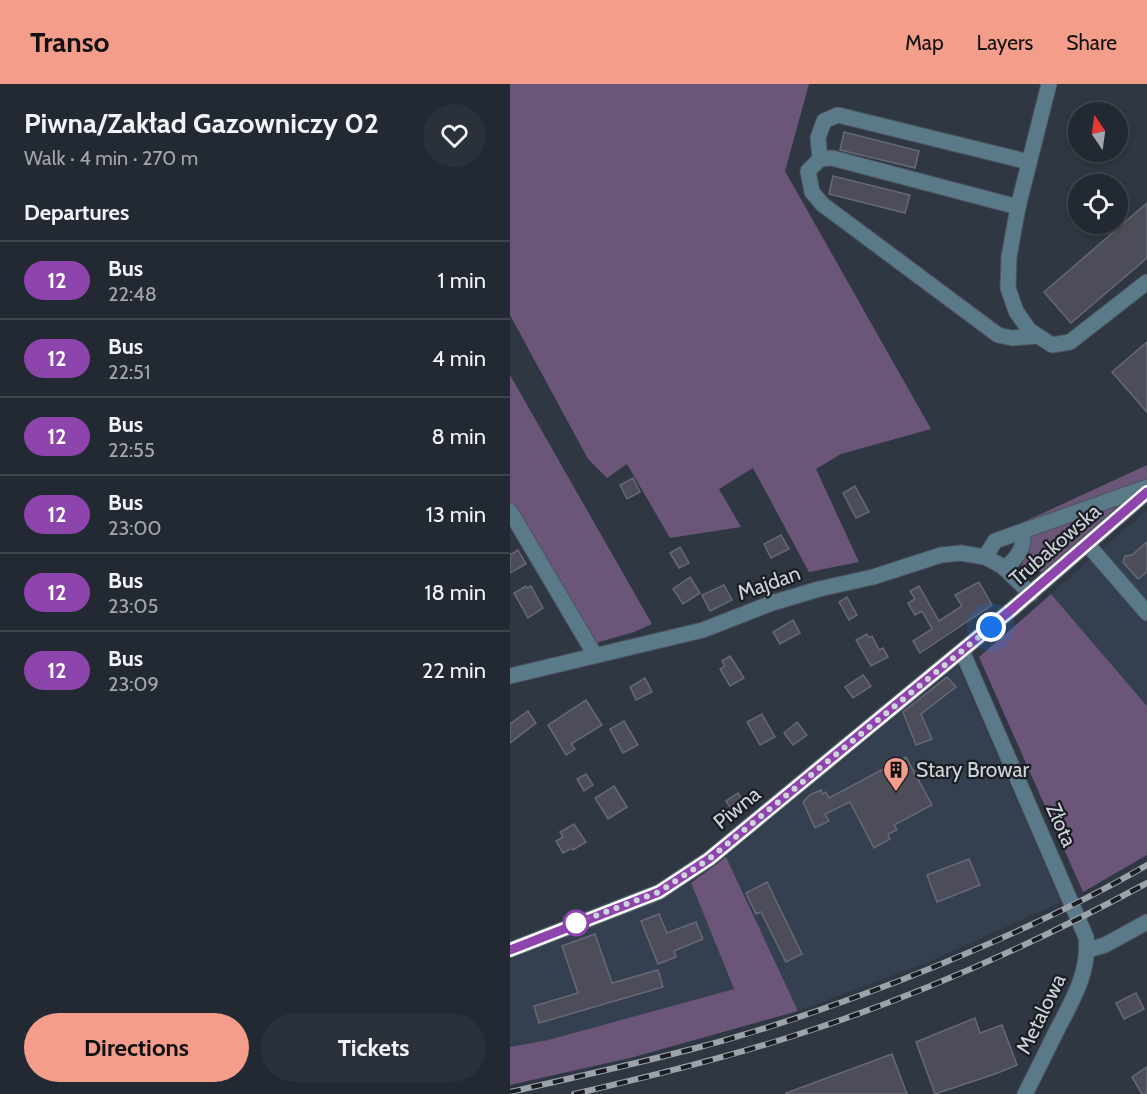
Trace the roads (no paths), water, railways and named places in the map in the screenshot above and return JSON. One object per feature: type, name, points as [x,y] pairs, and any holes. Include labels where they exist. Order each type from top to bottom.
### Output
[{"type":"street","points":[[1049,84],[1018,207],[1008,258],[1008,288],[1016,311],[1029,330],[1052,345],[1070,342],[1147,282]]},
{"type":"street","points":[[820,159],[818,138],[824,121],[838,115],[1029,162]]},
{"type":"street","points":[[1018,207],[832,158],[820,159],[808,171],[812,192],[822,204],[998,335],[1012,338],[1038,336]]},
{"type":"street","points":[[985,557],[995,541],[1147,490]]},
{"type":"street","name":"Trubakowska","points":[[962,651],[1088,545],[1147,490]]},
{"type":"street","points":[[510,511],[595,655]]},
{"type":"street","points":[[1005,568],[1021,550],[1023,531]]},
{"type":"street","points":[[1088,545],[1147,613]]},
{"type":"street","name":"Majdan","points":[[510,676],[703,630],[772,603],[819,589],[873,577],[941,555],[961,553],[985,557],[1005,568],[1031,594]]},
{"type":"street","name":"Piwna","points":[[510,950],[659,892],[709,859],[962,651]]},
{"type":"street","name":"Złota","points":[[962,651],[1080,919],[1088,950]]},
{"type":"street","points":[[1088,950],[1106,945],[1147,922]]},
{"type":"street","name":"Metalowa","points":[[1025,1094],[1079,985],[1088,950]]},
{"type":"railway","points":[[510,1092],[723,1041],[827,1008],[997,940],[1058,912],[1147,865]]},
{"type":"railway","points":[[574,1094],[739,1052],[839,1021],[974,968],[1147,883]]},
{"type":"place","name":"Stary Browar","points":[[896,793]]}]
